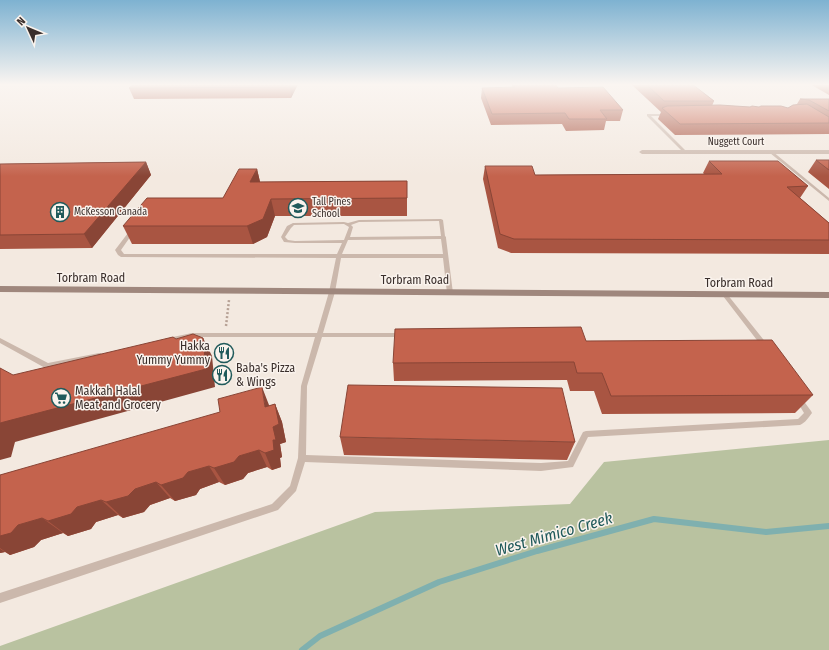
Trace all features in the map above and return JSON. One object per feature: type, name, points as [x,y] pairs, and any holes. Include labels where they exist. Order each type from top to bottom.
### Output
[{"type":"main road","name":"Torbram Road","points":[[0,289],[829,295]]},
{"type":"street","name":"Nuggett Court","points":[[642,152],[829,152]]},
{"type":"lane","points":[[671,115],[648,115],[685,152]]},
{"type":"lane","points":[[771,152],[829,200]]},
{"type":"lane","points":[[444,237],[294,242],[286,240],[283,237],[289,227],[293,224],[348,224],[359,221],[441,220],[444,237],[450,293]]},
{"type":"lane","points":[[0,598],[275,507],[293,488],[302,458],[304,386],[332,292],[339,257],[351,227],[348,224]]},
{"type":"lane","points":[[134,228],[118,250],[123,256],[446,256]]},
{"type":"lane","points":[[725,294],[769,352]]},
{"type":"lane","points":[[162,341],[192,335],[412,335]]},
{"type":"lane","points":[[0,340],[47,366],[110,353]]},
{"type":"lane","points":[[757,346],[765,346]]},
{"type":"lane","points":[[302,458],[541,467],[570,464],[586,434],[800,422],[808,413],[795,393]]},
{"type":"path","points":[[224,335],[228,315],[230,291]]},
{"type":"green space","points":[[829,440],[829,650],[0,650],[0,646],[375,512],[570,504],[604,462]]},
{"type":"building","points":[[566,114],[603,114],[607,119],[569,119]]},
{"type":"building","points":[[669,114],[824,114],[829,117],[829,123],[680,124]]},
{"type":"building","points":[[816,160],[829,160],[829,170]]},
{"type":"building","points":[[709,161],[778,161],[808,186],[787,187],[829,223],[829,240],[514,239],[500,234],[485,166],[532,166],[535,175],[722,174]]},
{"type":"building","name":"McKesson Canada","points":[[146,162],[84,234],[0,235],[0,164]]},
{"type":"building","points":[[239,169],[257,169],[250,182],[407,181],[407,198],[271,199],[263,219],[247,226],[123,226],[147,198],[223,198]]},
{"type":"building","points":[[581,327],[586,341],[772,340],[813,395],[611,396],[602,373],[577,373],[574,362],[393,363],[395,329]]},
{"type":"building","points":[[193,334],[203,338],[206,369],[0,423],[0,368],[13,375],[173,337],[176,339]]},
{"type":"building","points":[[348,385],[562,388],[575,442],[340,437]]},
{"type":"building","points":[[262,387],[265,407],[275,404],[279,424],[273,427],[276,440],[273,440],[274,450],[265,453],[259,450],[239,456],[234,462],[214,468],[209,466],[188,472],[183,478],[161,485],[156,482],[135,489],[128,496],[106,502],[101,500],[77,507],[71,514],[48,521],[42,518],[18,525],[11,533],[0,536],[0,475],[220,412],[218,399]]},
{"type":"waterway","name":"West Mimico Creek","points":[[302,650],[320,636],[439,582],[537,551],[654,519],[766,532],[829,526]]},
{"type":"place","name":"Tall Pines School","points":[[298,208]]},
{"type":"place","name":"McKesson Canada","points":[[60,212]]},
{"type":"place","name":"Hakka Yummy Yummy","points":[[224,353]]},
{"type":"place","name":"Baba's Pizza & Wings","points":[[222,375]]},
{"type":"place","name":"Makkah Halal Meat and Grocery","points":[[61,398]]}]
